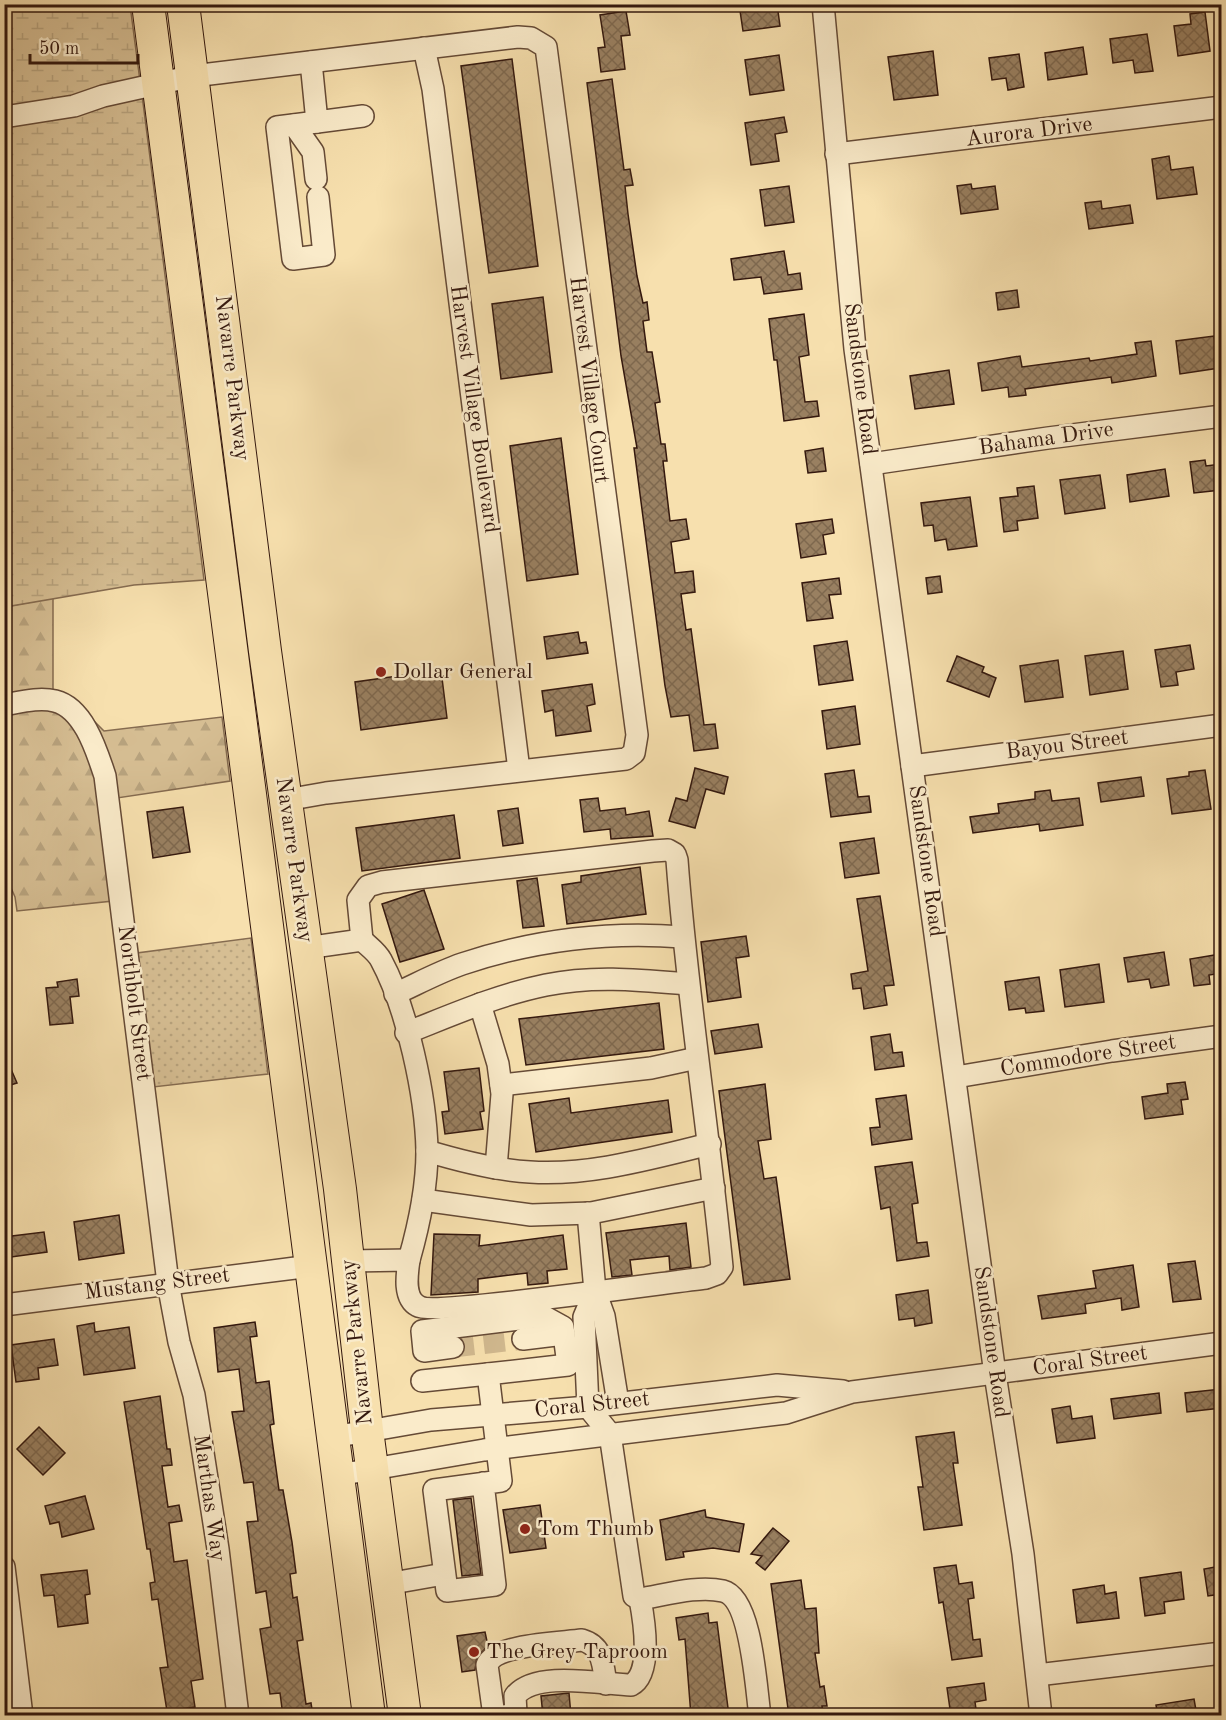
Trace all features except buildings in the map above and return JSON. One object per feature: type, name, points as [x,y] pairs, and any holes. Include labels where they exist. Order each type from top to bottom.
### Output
[{"type":"highway","name":"Navarre Parkway","points":[[148,4],[369,1716]]},
{"type":"highway","name":"Navarre Parkway","points":[[183,4],[348,1261],[372,1471],[405,1716]]},
{"type":"highway","points":[[262,891],[289,934],[306,948]]},
{"type":"highway","points":[[272,963],[282,964],[291,970],[316,1015]]},
{"type":"street","name":"Sandstone Road","points":[[823,4],[855,349],[995,1374],[1023,1554],[1041,1716]]},
{"type":"street","name":"Harvest Village Court","points":[[4,117],[74,106],[103,96],[193,76],[518,37],[540,42],[546,47],[637,743],[632,756],[626,759],[326,793],[286,800]]},
{"type":"street","name":"Harvest Village Boulevard","points":[[424,48],[433,88],[519,770]]},
{"type":"street","points":[[311,62],[317,122]]},
{"type":"street","name":"Aurora Drive","points":[[836,154],[1221,107]]},
{"type":"street","points":[[294,124],[313,152],[324,255],[293,260],[277,127],[294,124],[363,116]]},
{"type":"street","name":"Bahama Drive","points":[[871,464],[1221,416]]},
{"type":"street","name":"Northbolt Street","points":[[4,705],[39,700],[57,701],[73,712],[95,747],[105,776],[168,1282]]},
{"type":"street","name":"Bayou Street","points":[[912,766],[1221,725]]},
{"type":"street","points":[[668,850],[675,854],[677,860],[683,937],[710,1144],[722,1267],[717,1274],[705,1278],[424,1310],[415,1305],[410,1296],[407,1279],[409,1260],[423,1200],[427,1151],[422,1100],[395,994],[380,957],[362,940],[358,900],[368,886],[382,882],[668,850]]},
{"type":"street","points":[[395,994],[460,964],[526,946],[582,936],[650,934],[683,937]]},
{"type":"street","points":[[306,948],[362,940]]},
{"type":"street","points":[[406,1033],[480,1004],[548,984],[618,978],[688,984]]},
{"type":"street","points":[[480,1004],[498,1064],[501,1085],[501,1124],[496,1168]]},
{"type":"street","name":"Commodore Street","points":[[956,1077],[1112,1051],[1221,1036]]},
{"type":"street","points":[[501,1085],[651,1068],[697,1058]]},
{"type":"street","points":[[427,1151],[471,1164],[530,1172],[586,1170],[710,1144]]},
{"type":"street","points":[[423,1200],[531,1215],[588,1213],[714,1188]]},
{"type":"street","points":[[588,1213],[595,1291],[604,1316],[618,1403]]},
{"type":"street","points":[[348,1261],[409,1260]]},
{"type":"street","name":"Mustang Street","points":[[4,1305],[168,1282],[311,1266]]},
{"type":"street","name":"Marthas Way","points":[[168,1282],[179,1341],[194,1395],[218,1549],[238,1716]]},
{"type":"street","points":[[505,1716],[516,1713],[515,1696],[526,1685],[572,1679],[632,1685],[643,1674],[643,1617],[640,1599],[645,1592],[618,1433],[588,1407],[584,1317],[595,1291]]},
{"type":"street","points":[[422,1381],[568,1365],[563,1327],[543,1316],[422,1330],[424,1350],[453,1347]]},
{"type":"street","points":[[523,1339],[564,1334]]},
{"type":"street","name":"Coral Street","points":[[338,1475],[496,1449],[786,1413],[852,1392],[1221,1343]]},
{"type":"street","points":[[483,1483],[495,1584],[447,1590],[434,1490],[501,1480],[488,1374]]},
{"type":"street","name":"Coral Street","points":[[333,1437],[368,1430],[492,1415],[588,1407],[777,1385],[852,1392]]},
{"type":"street","points":[[4,1567],[22,1716]]},
{"type":"street","points":[[387,1584],[444,1574]]},
{"type":"street","points":[[640,1599],[705,1590],[725,1591],[734,1598],[745,1617],[760,1716]]},
{"type":"street","points":[[494,1716],[487,1665],[489,1659],[501,1651],[582,1640],[589,1642],[602,1656],[606,1684]]},
{"type":"street","points":[[1037,1675],[1221,1653]]},
{"type":"green space","points":[[5,5],[130,5],[140,81],[72,99],[5,110]]},
{"type":"green space","points":[[142,95],[204,580],[134,585],[5,607],[5,124]]},
{"type":"green space","points":[[53,598],[53,694],[5,697],[4,607]]},
{"type":"green space","points":[[54,708],[71,725],[84,746],[93,770],[105,824],[113,901],[17,911],[15,897],[5,874],[4,712]]},
{"type":"green space","points":[[89,716],[104,731],[222,717],[230,781],[117,798]]},
{"type":"green space","points":[[251,938],[268,1074],[153,1087],[137,953]]},
{"type":"tunnel","points":[[453,1347],[523,1339]]},
{"type":"place","name":"Dollar General","points":[[381,672]]},
{"type":"place","name":"Tom Thumb","points":[[525,1529]]},
{"type":"place","name":"The Grey Taproom","points":[[474,1652]]}]
